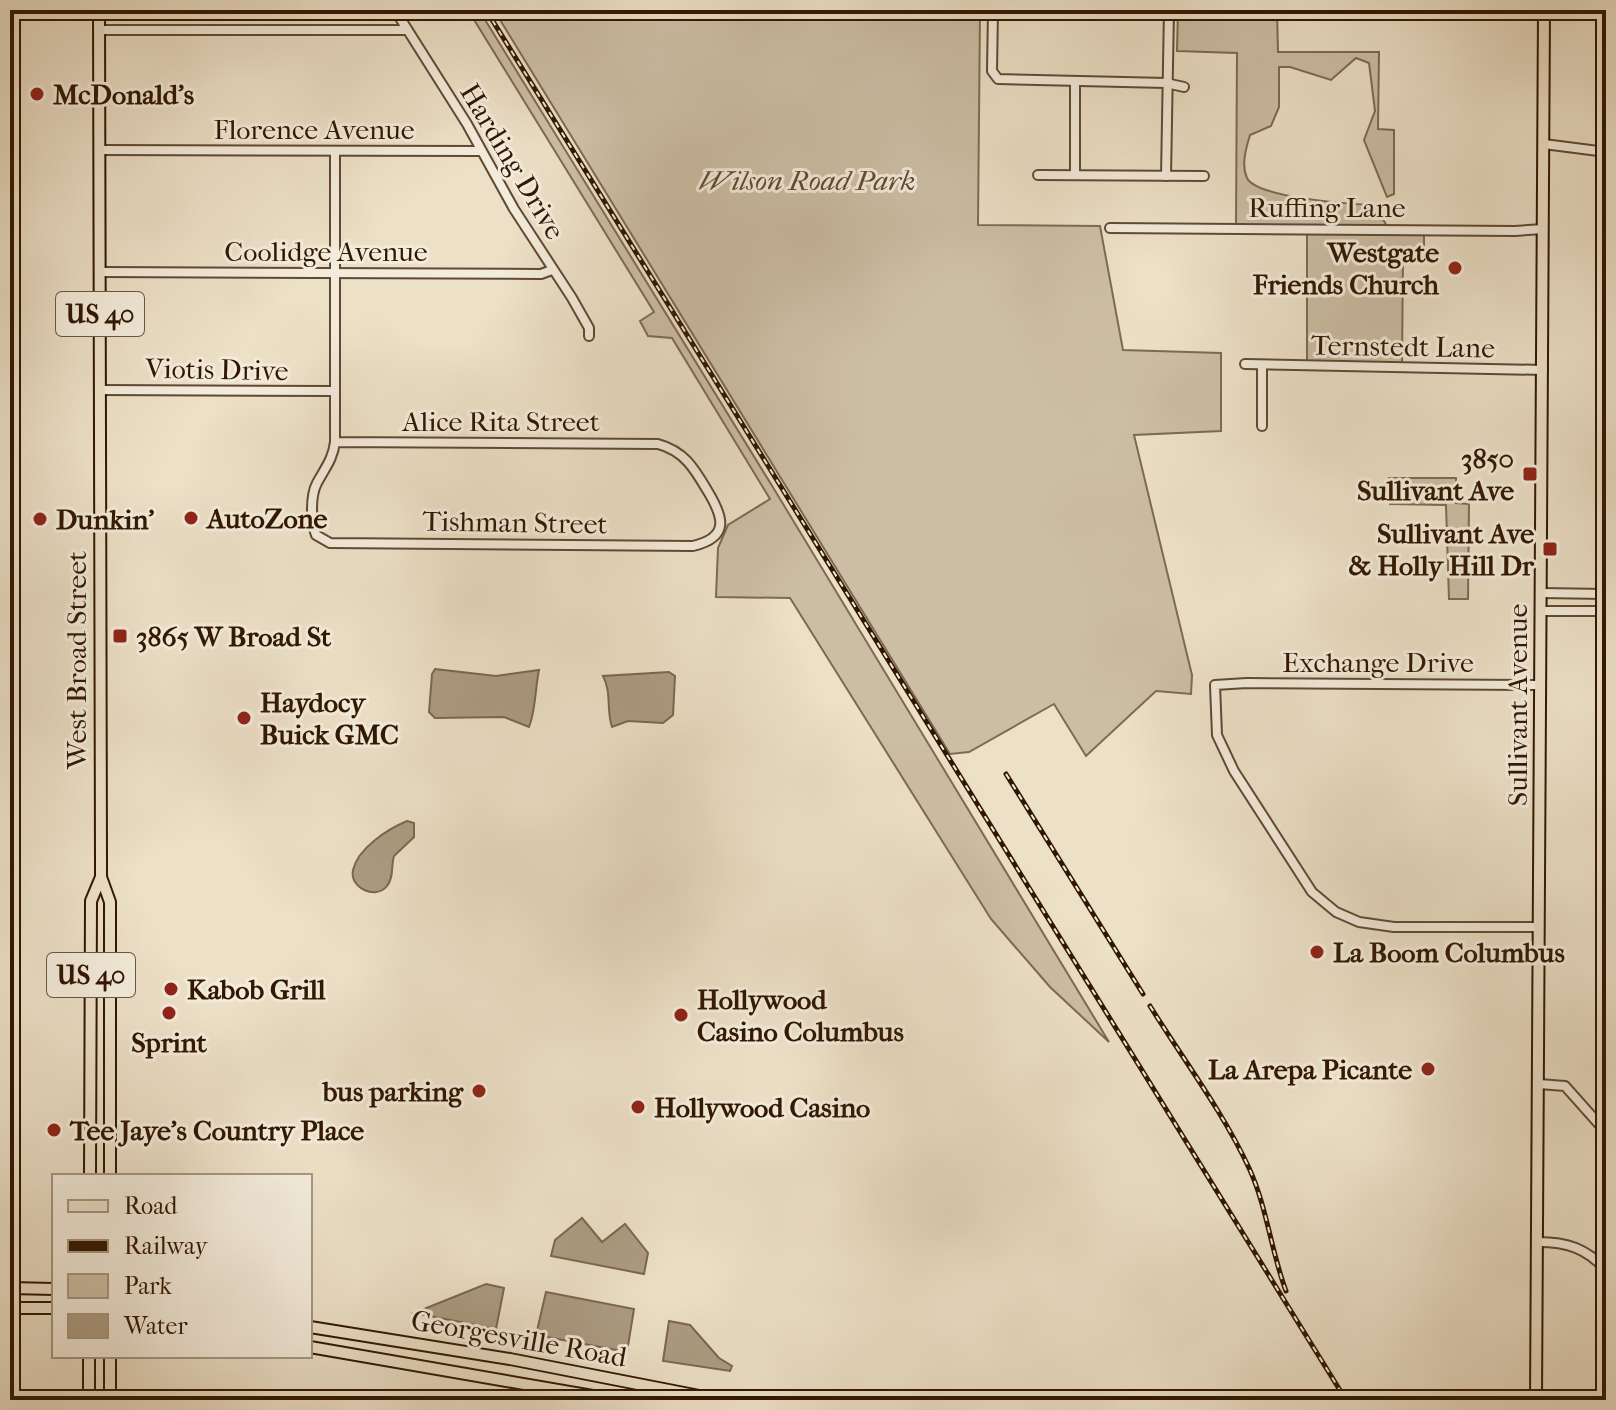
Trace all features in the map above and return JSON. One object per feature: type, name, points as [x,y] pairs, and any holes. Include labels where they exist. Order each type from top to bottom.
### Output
[{"type":"main road","name":"West Broad Street","points":[[99,10],[101,877],[110,902],[110,1174]]},
{"type":"main road","name":"Sullivant Avenue","points":[[1536,1400],[1544,10]]},
{"type":"main road","name":"West Broad Street","points":[[90,1174],[91,901],[101,877]]},
{"type":"main road","points":[[10,1288],[52,1289]]},
{"type":"main road","points":[[10,1308],[52,1308]]},
{"type":"main road","name":"Georgesville Road","points":[[312,1327],[510,1359],[720,1400]]},
{"type":"main road","name":"Georgesville Road","points":[[312,1347],[616,1400]]},
{"type":"main road","points":[[89,1358],[89,1400]]},
{"type":"main road","points":[[110,1358],[110,1400]]},
{"type":"main road","points":[[636,1400],[655,1400]]},
{"type":"street","name":"Harding Drive","points":[[395,10],[589,328],[589,336]]},
{"type":"street","points":[[993,10],[992,71],[998,79],[1166,83],[1184,87]]},
{"type":"street","points":[[1166,176],[1169,10]]},
{"type":"street","points":[[99,30],[407,30]]},
{"type":"street","points":[[1075,82],[1075,175]]},
{"type":"street","points":[[1544,144],[1606,152]]},
{"type":"street","name":"Florence Avenue","points":[[100,150],[480,151]]},
{"type":"street","points":[[335,151],[335,442]]},
{"type":"street","points":[[1038,175],[1204,176]]},
{"type":"street","name":"Ruffing Lane","points":[[1110,228],[1543,229]]},
{"type":"street","name":"Coolidge Avenue","points":[[100,272],[541,274],[552,270]]},
{"type":"street","name":"Ternstedt Lane","points":[[1245,364],[1543,370]]},
{"type":"street","points":[[1262,365],[1262,426]]},
{"type":"street","name":"Viotis Drive","points":[[99,390],[334,391]]},
{"type":"street","name":"Alice Rita Street","points":[[335,442],[667,446],[683,455],[693,467],[717,507],[721,524],[715,537]]},
{"type":"street","name":"Tishman Street","points":[[335,442],[332,461],[315,489],[313,525],[316,535],[330,543],[693,546],[715,537]]},
{"type":"street","points":[[1541,593],[1606,594]]},
{"type":"street","points":[[1541,611],[1606,611]]},
{"type":"street","name":"Exchange Drive","points":[[1539,927],[1378,926],[1336,912],[1303,880],[1234,771],[1217,735],[1215,685],[1541,685]]},
{"type":"street","points":[[1539,1084],[1565,1086],[1606,1132]]},
{"type":"street","points":[[1538,1242],[1572,1245],[1585,1250],[1606,1270]]},
{"type":"green space","points":[[468,10],[479,10],[1109,1042],[1050,987],[991,919],[790,598],[716,597],[718,548],[728,525],[770,499],[672,338],[648,336],[640,321],[654,312]]},
{"type":"green space","name":"Wilson Road Park","points":[[494,10],[980,10],[978,225],[1100,226],[1123,350],[1221,353],[1221,431],[1134,435],[1192,675],[1191,694],[1156,691],[1086,756],[1054,704],[969,752],[950,754]]},
{"type":"green space","points":[[1178,10],[1277,10],[1278,52],[1379,52],[1378,129],[1394,130],[1394,194],[1387,197],[1364,140],[1375,111],[1369,63],[1356,58],[1331,80],[1290,67],[1279,67],[1279,107],[1271,126],[1250,135],[1244,168],[1247,178],[1254,185],[1268,191],[1306,199],[1374,205],[1387,226],[1236,225],[1237,53],[1177,51]]},
{"type":"green space","points":[[1307,232],[1424,233],[1424,252],[1403,252],[1402,365],[1307,363]]},
{"type":"green space","points":[[1389,478],[1456,478],[1456,503],[1469,504],[1468,599],[1449,599],[1446,505],[1390,504]]},
{"type":"water","points":[[435,669],[496,676],[539,670],[529,727],[504,717],[435,718],[429,712]]},
{"type":"water","points":[[669,672],[675,676],[673,715],[663,723],[628,721],[612,727],[603,676]]},
{"type":"water","points":[[407,821],[414,823],[414,837],[394,856],[387,886],[376,892],[359,887],[353,870],[361,854],[383,834]]},
{"type":"water","points":[[582,1218],[602,1242],[625,1224],[648,1253],[644,1274],[551,1256],[555,1240]]},
{"type":"water","points":[[486,1284],[504,1288],[496,1329],[414,1313]]},
{"type":"water","points":[[546,1292],[634,1309],[627,1352],[536,1335]]},
{"type":"water","points":[[669,1321],[690,1325],[719,1358],[732,1366],[730,1371],[663,1361]]},
{"type":"railway","points":[[486,10],[1346,1400]]},
{"type":"railway","points":[[1006,774],[1143,994]]},
{"type":"railway","points":[[1150,1006],[1239,1147],[1260,1198],[1286,1291]]},
{"type":"place","name":"McDonald's","points":[[37,94]]},
{"type":"place","name":"Westgate Friends Church","points":[[1455,268]]},
{"type":"place","name":"3850 Sullivant Ave","points":[[1530,474]]},
{"type":"place","name":"AutoZone","points":[[191,518]]},
{"type":"place","name":"Dunkin'","points":[[40,519]]},
{"type":"place","name":"Sullivant Ave & Holly Hill Dr","points":[[1550,549]]},
{"type":"place","name":"3865 W Broad St","points":[[120,636]]},
{"type":"place","name":"Haydocy Buick GMC","points":[[244,718]]},
{"type":"place","name":"La Boom Columbus","points":[[1317,952]]},
{"type":"place","name":"Kabob Grill","points":[[171,989]]},
{"type":"place","name":"Sprint","points":[[169,1013]]},
{"type":"place","name":"Hollywood Casino Columbus","points":[[681,1015]]},
{"type":"place","name":"La Arepa Picante","points":[[1428,1069]]},
{"type":"place","name":"bus parking","points":[[479,1091]]},
{"type":"place","name":"Hollywood Casino","points":[[638,1107]]},
{"type":"place","name":"Tee Jaye's Country Place","points":[[54,1130]]}]
